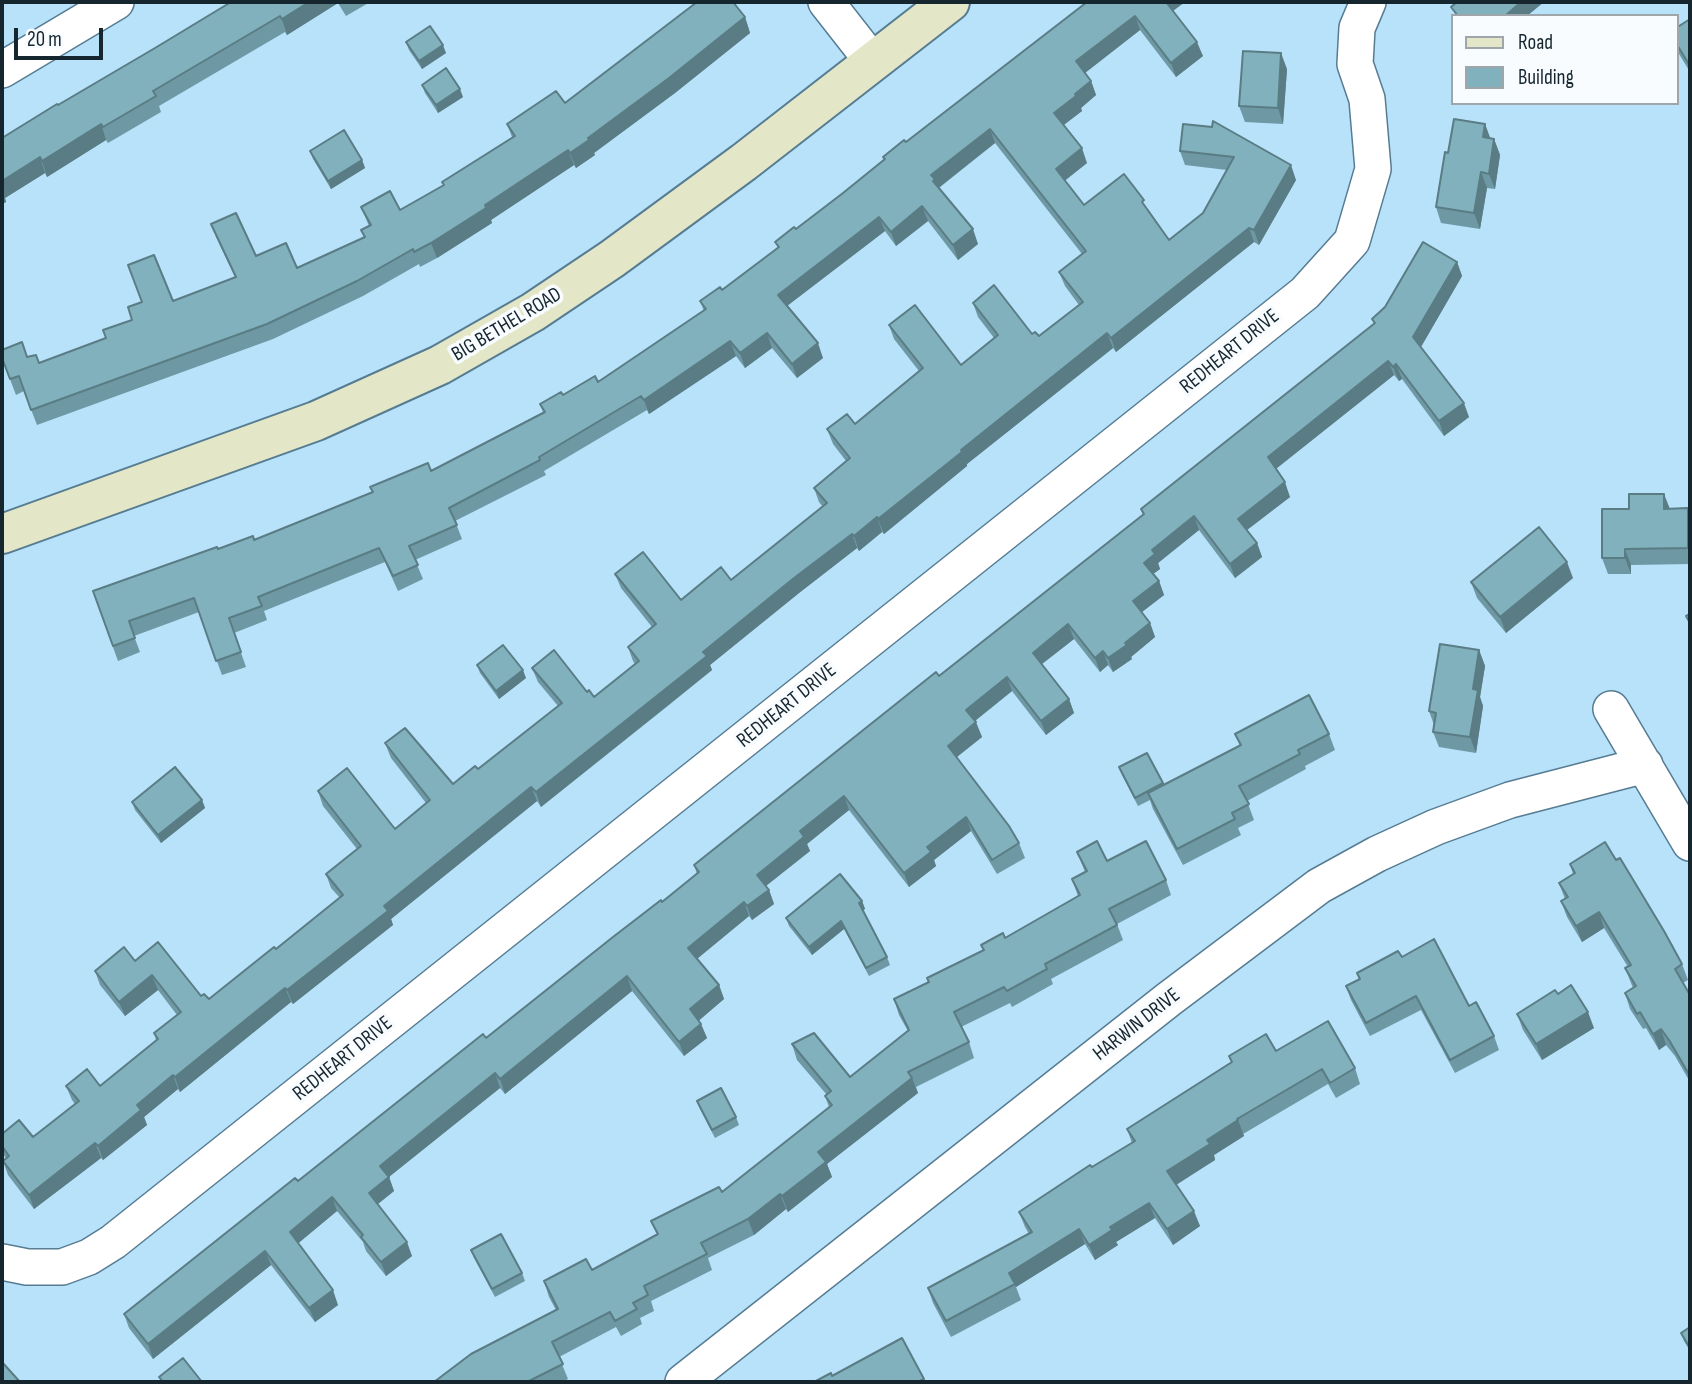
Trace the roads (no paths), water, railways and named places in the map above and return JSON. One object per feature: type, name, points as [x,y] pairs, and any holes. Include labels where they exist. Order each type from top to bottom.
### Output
[{"type":"main road","name":"BIG BETHEL ROAD","points":[[2,534],[316,421],[440,365],[533,312],[612,259],[744,162],[950,2]]},
{"type":"street","points":[[2,70],[116,2]]},
{"type":"street","points":[[826,2],[873,62]]},
{"type":"street","name":"REDHEART DRIVE","points":[[2,1262],[27,1267],[62,1267],[89,1257],[113,1242],[1305,293],[1352,241],[1373,169],[1367,99],[1354,64],[1357,28],[1368,2]]},
{"type":"street","points":[[1611,709],[1690,843]]},
{"type":"street","name":"HARWIN DRIVE","points":[[683,1382],[1169,999],[1320,886],[1377,854],[1436,827],[1510,800],[1644,765]]}]
